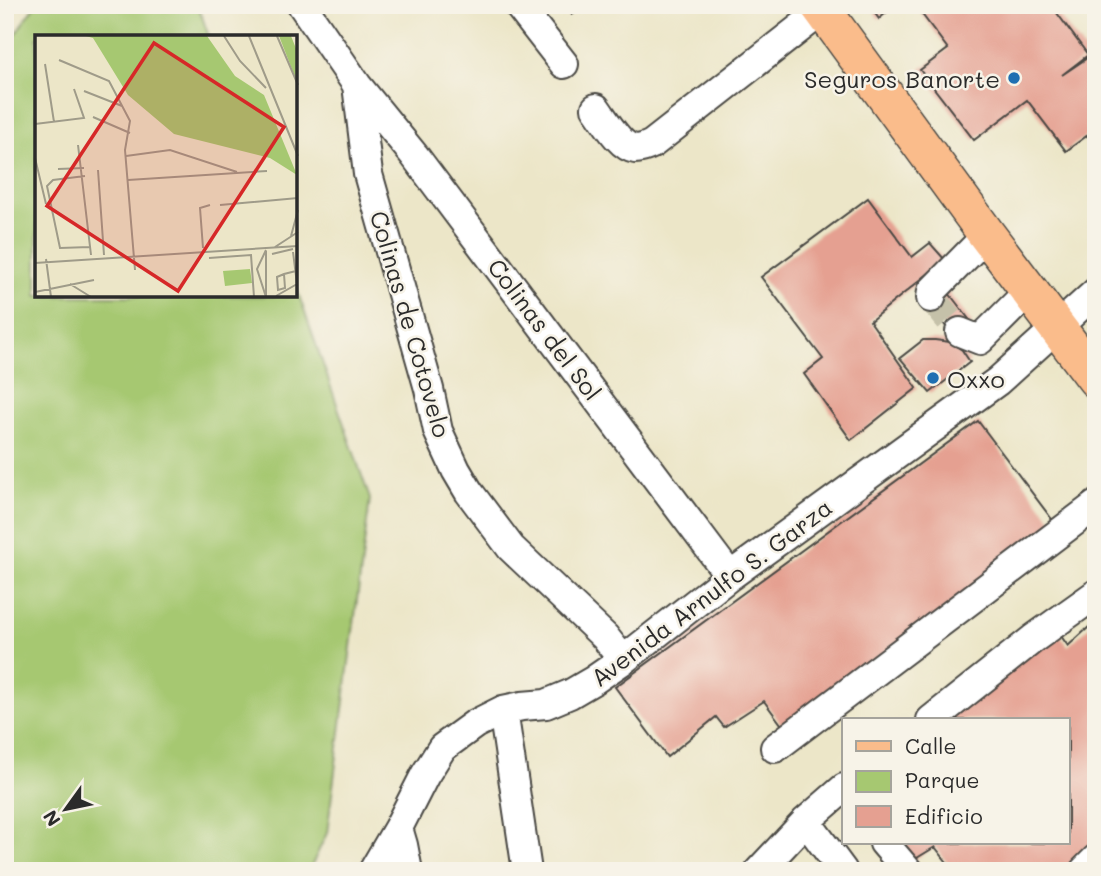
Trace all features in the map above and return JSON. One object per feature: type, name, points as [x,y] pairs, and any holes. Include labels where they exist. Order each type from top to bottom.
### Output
[{"type":"main road","points":[[828,7],[987,235],[1029,290],[1075,311],[1096,379]]},
{"type":"main road","points":[[828,7],[1075,311],[1096,345]]},
{"type":"street","name":"Colinas del Sol","points":[[302,5],[357,85],[414,155],[730,576]]},
{"type":"street","points":[[518,5],[564,64]]},
{"type":"street","points":[[596,108],[617,138],[632,149],[643,148],[652,144],[828,7]]},
{"type":"street","name":"Colinas de Cotovelo","points":[[357,85],[368,174],[429,388],[438,431],[456,470],[468,492],[512,548],[605,637],[623,660]]},
{"type":"street","points":[[368,174],[380,160],[388,156],[414,155]]},
{"type":"street","points":[[931,298],[932,290],[987,235]]},
{"type":"street","points":[[960,332],[980,340],[1029,290]]},
{"type":"street","name":"Avenida Arnulfo S. Garza","points":[[373,871],[442,748],[475,724],[503,710],[546,704],[570,694],[623,660],[730,576],[998,381],[1075,311]]},
{"type":"street","points":[[775,748],[1096,505]]},
{"type":"street","points":[[934,718],[1033,639],[1096,594]]},
{"type":"street","points":[[503,710],[527,871]]},
{"type":"street","points":[[759,871],[806,821],[842,792]]},
{"type":"street","points":[[806,821],[843,871]]},
{"type":"street","points":[[398,828],[408,871]]},
{"type":"street","points":[[885,844],[908,871]]},
{"type":"street","points":[[1084,871],[1096,859]]},
{"type":"green space","points":[[35,5],[198,5],[208,35],[35,35],[35,298],[298,298],[298,293],[370,499],[327,833],[309,871],[5,871],[5,50]]},
{"type":"building","points":[[565,5],[584,5],[572,14]]},
{"type":"building","points":[[869,5],[895,5],[879,19]]},
{"type":"building","name":"Seguros Banorte","points":[[915,5],[1051,5],[1088,55],[1062,75],[1096,52],[1096,129],[1066,151],[1027,100],[974,140],[920,70],[948,49]]},
{"type":"building","points":[[868,198],[912,257],[930,243],[945,260],[870,321],[917,388],[851,440],[804,374],[823,359],[761,277]]},
{"type":"building","name":"Oxxo","points":[[945,288],[972,323],[954,337],[927,302]]},
{"type":"building","name":"Oxxo","points":[[923,340],[950,342],[962,350],[970,362],[930,393],[900,358]]},
{"type":"building","points":[[978,421],[1057,526],[787,732],[764,701],[724,727],[716,717],[667,757],[615,687]]},
{"type":"building","points":[[1089,627],[1096,635],[1096,839],[1065,871],[954,871],[935,847],[912,861],[900,844],[1070,844],[1070,718],[946,718],[1056,629],[1068,646]]},
{"type":"tunnel","points":[[931,298],[960,332]]},
{"type":"place","name":"Seguros Banorte","points":[[1014,78]]},
{"type":"place","name":"Oxxo","points":[[933,378]]}]
